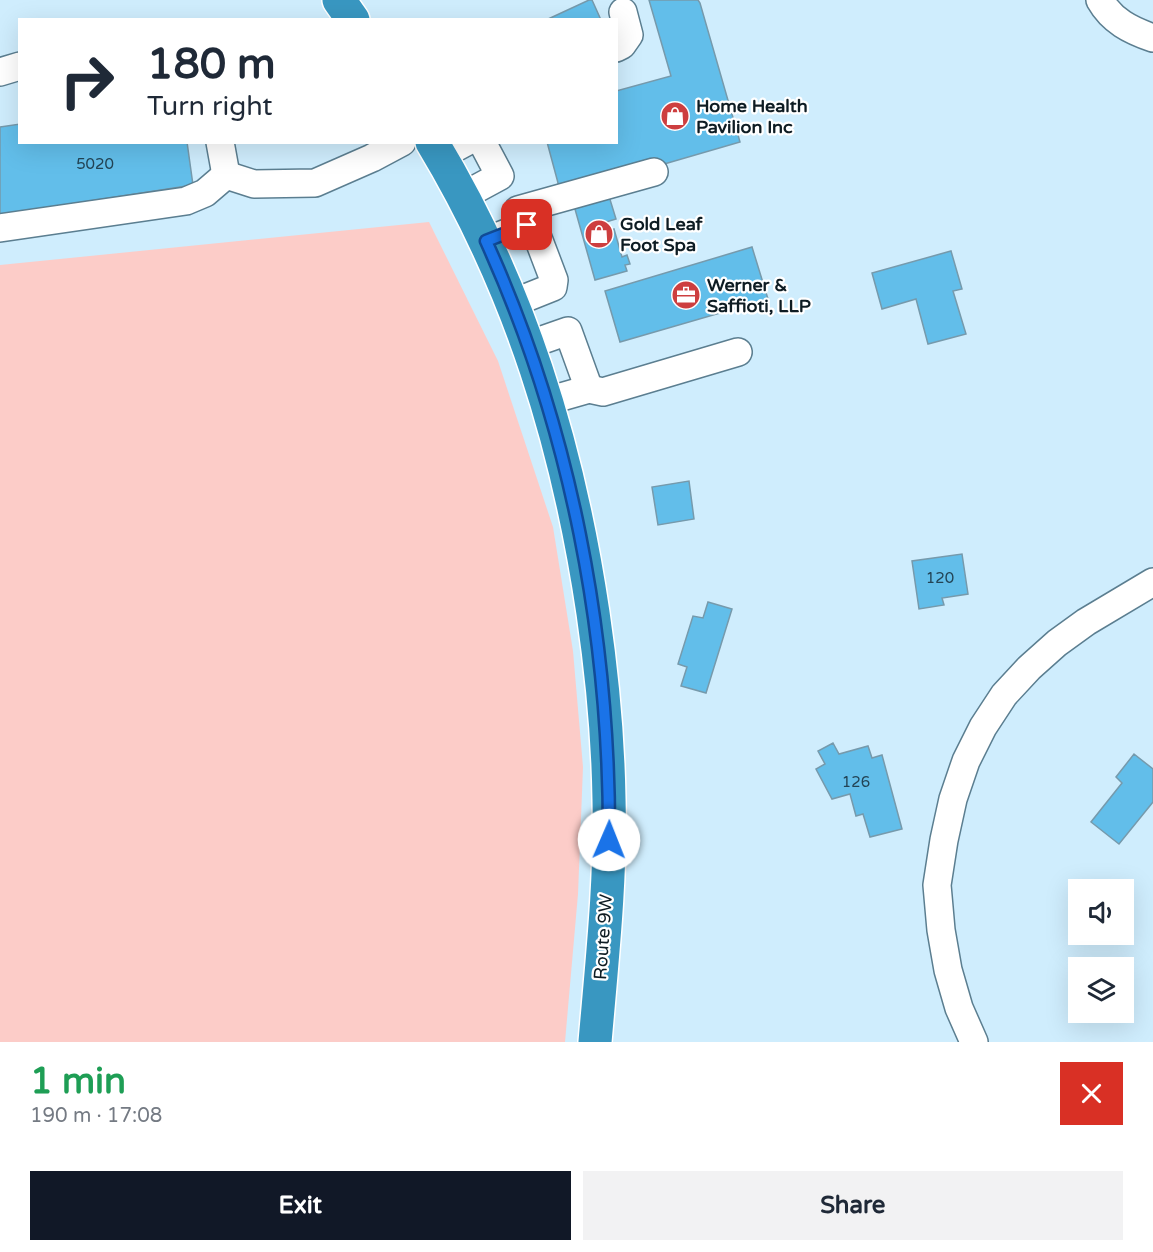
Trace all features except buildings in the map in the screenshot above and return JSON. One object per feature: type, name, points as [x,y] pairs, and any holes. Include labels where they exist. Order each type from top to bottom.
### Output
[{"type":"highway","points":[[339,0],[352,18]]},
{"type":"highway","name":"Route 9W","points":[[446,147],[463,196],[513,303],[547,401],[564,465],[582,549],[596,637],[605,719],[609,799],[605,921],[595,1042]]},
{"type":"street","points":[[1100,0],[1114,20],[1140,34],[1153,38]]},
{"type":"street","points":[[618,47],[629,35],[623,12]]},
{"type":"street","points":[[0,72],[18,67]]},
{"type":"street","points":[[220,144],[226,175]]},
{"type":"street","points":[[226,175],[254,184],[315,183],[398,144]]},
{"type":"street","points":[[483,144],[523,218],[535,230],[554,280],[553,287],[513,303]]},
{"type":"street","points":[[486,241],[523,218],[654,172]]},
{"type":"street","points":[[0,228],[186,201],[205,193],[226,175]]},
{"type":"street","points":[[463,196],[500,176]]},
{"type":"street","points":[[528,345],[568,331],[589,389]]},
{"type":"street","points":[[547,401],[589,389],[603,392],[738,352]]},
{"type":"street","points":[[974,1042],[959,1008],[948,970],[941,930],[938,885],[944,840],[953,799],[966,761],[983,726],[1004,695],[1029,668],[1057,643],[1086,622],[1153,582]]},
{"type":"shaded area","points":[[429,222],[498,361],[553,527],[573,651],[583,767],[578,894],[565,1042],[0,1042],[0,265]]},
{"type":"place","name":"Home Health Pavilion Inc","points":[[675,116]]},
{"type":"place","name":"Gold Leaf Foot Spa","points":[[599,234]]},
{"type":"place","name":"Werner & Saffioti, LLP","points":[[686,295]]},
{"type":"route","points":[[527,225],[486,241],[513,303],[538,372],[564,465],[582,549],[596,637],[605,719],[609,840]]}]
